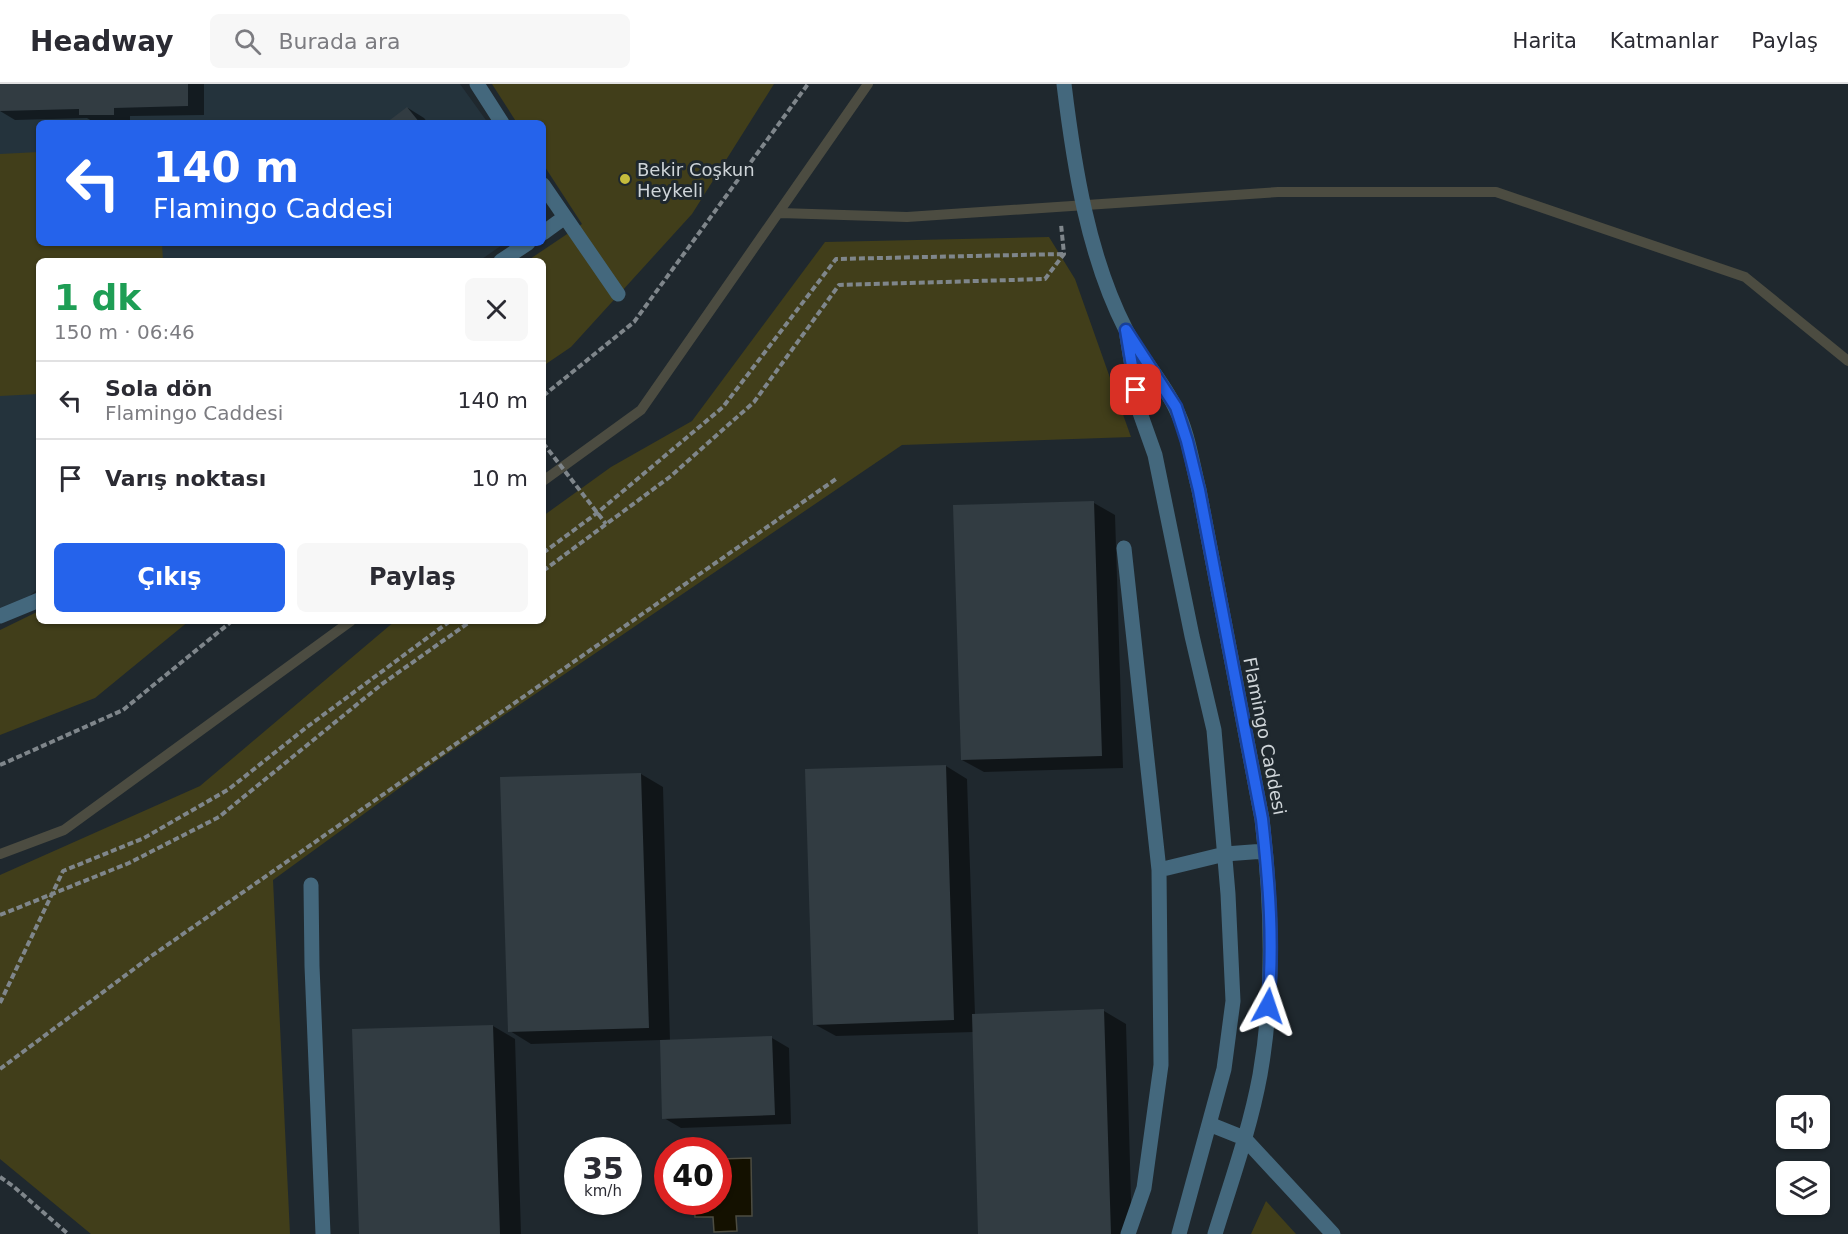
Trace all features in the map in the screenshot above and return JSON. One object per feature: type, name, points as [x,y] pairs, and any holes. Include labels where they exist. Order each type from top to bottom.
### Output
[{"type":"street","points":[[477,84],[500,120]]},
{"type":"street","name":"Flamingo Caddesi","points":[[1064,84],[1072,147],[1096,256],[1126,330],[1176,407],[1187,441],[1199,490],[1262,819],[1268,869],[1271,932],[1270,983],[1260,1075],[1215,1234]]},
{"type":"street","points":[[546,190],[618,294]]},
{"type":"street","points":[[546,230],[565,218]]},
{"type":"street","points":[[506,258],[524,246]]},
{"type":"street","name":"Flamingo Caddesi","points":[[1126,330],[1139,410],[1155,455],[1214,730],[1225,854],[1233,1001],[1224,1069],[1179,1234]]},
{"type":"street","points":[[1124,548],[1159,870],[1161,1065],[1144,1188],[1128,1234]]},
{"type":"street","points":[[0,616],[36,601]]},
{"type":"street","points":[[1159,870],[1225,854],[1265,851]]},
{"type":"street","points":[[310,885],[323,1234]]},
{"type":"street","points":[[1209,1124],[1244,1138],[1333,1234]]},
{"type":"path","points":[[546,394],[634,322],[808,84]]},
{"type":"path","points":[[546,551],[597,513],[723,408],[836,259],[1064,254],[1046,279],[839,285],[754,402],[671,476],[546,569]]},
{"type":"path","points":[[546,447],[606,525]]},
{"type":"path","points":[[0,1069],[150,957],[836,479]]},
{"type":"path","points":[[0,765],[123,711],[228,624]]},
{"type":"path","points":[[0,1003],[63,872],[144,838],[229,789],[307,727],[446,624]]},
{"type":"path","points":[[0,915],[129,863],[219,817],[382,684],[467,624]]},
{"type":"path","points":[[0,1178],[13,1186],[68,1234]]},
{"type":"shaded area","points":[[0,84],[460,84],[486,120],[36,120],[36,246],[501,246],[483,258],[36,258],[36,590],[29,596],[0,608]]},
{"type":"shaded area","points":[[492,84],[774,84],[692,214],[571,347],[546,364],[546,258],[531,258],[582,224],[546,169],[546,120],[515,120]]},
{"type":"shaded area","points":[[36,152],[36,246],[162,246],[163,258],[36,258],[36,394],[0,396],[0,154]]},
{"type":"shaded area","points":[[1049,237],[1075,279],[1131,437],[902,445],[438,760],[273,880],[290,1234],[91,1234],[0,1159],[0,875],[200,786],[391,624],[546,624],[546,514],[611,467],[692,421],[825,242]]},
{"type":"shaded area","points":[[36,612],[36,624],[185,624],[95,698],[0,735],[0,630]]},
{"type":"shaded area","points":[[751,1158],[752,1216],[736,1216],[737,1231],[714,1232],[713,1217],[695,1217],[695,1215],[732,1215],[732,1159]]},
{"type":"shaded area","points":[[1266,1201],[1296,1234],[1251,1234]]},
{"type":"building","points":[[0,84],[188,84],[188,106],[114,108],[114,115],[79,115],[79,109],[0,111]]},
{"type":"building","points":[[407,107],[418,120],[390,120]]},
{"type":"building","points":[[1094,501],[1102,756],[961,760],[953,505]]},
{"type":"building","points":[[946,765],[954,1020],[813,1025],[805,769]]},
{"type":"building","points":[[641,773],[649,1028],[508,1032],[500,777]]},
{"type":"building","points":[[1104,1009],[1111,1234],[978,1234],[972,1014]]},
{"type":"building","points":[[493,1025],[500,1234],[359,1234],[352,1029]]},
{"type":"building","points":[[772,1036],[775,1115],[662,1119],[660,1040]]},
{"type":"waterway","points":[[546,479],[641,410],[868,84]]},
{"type":"waterway","points":[[780,213],[907,217],[1278,192],[1496,192],[1745,277],[1848,361]]},
{"type":"waterway","points":[[0,854],[64,830],[347,624]]},
{"type":"place","name":"Bekir Coşkun Heykeli","points":[[625,179]]},
{"type":"route","points":[[1136,390],[1126,330],[1176,407],[1199,490],[1262,819],[1268,869],[1271,932],[1268,1006]]}]
